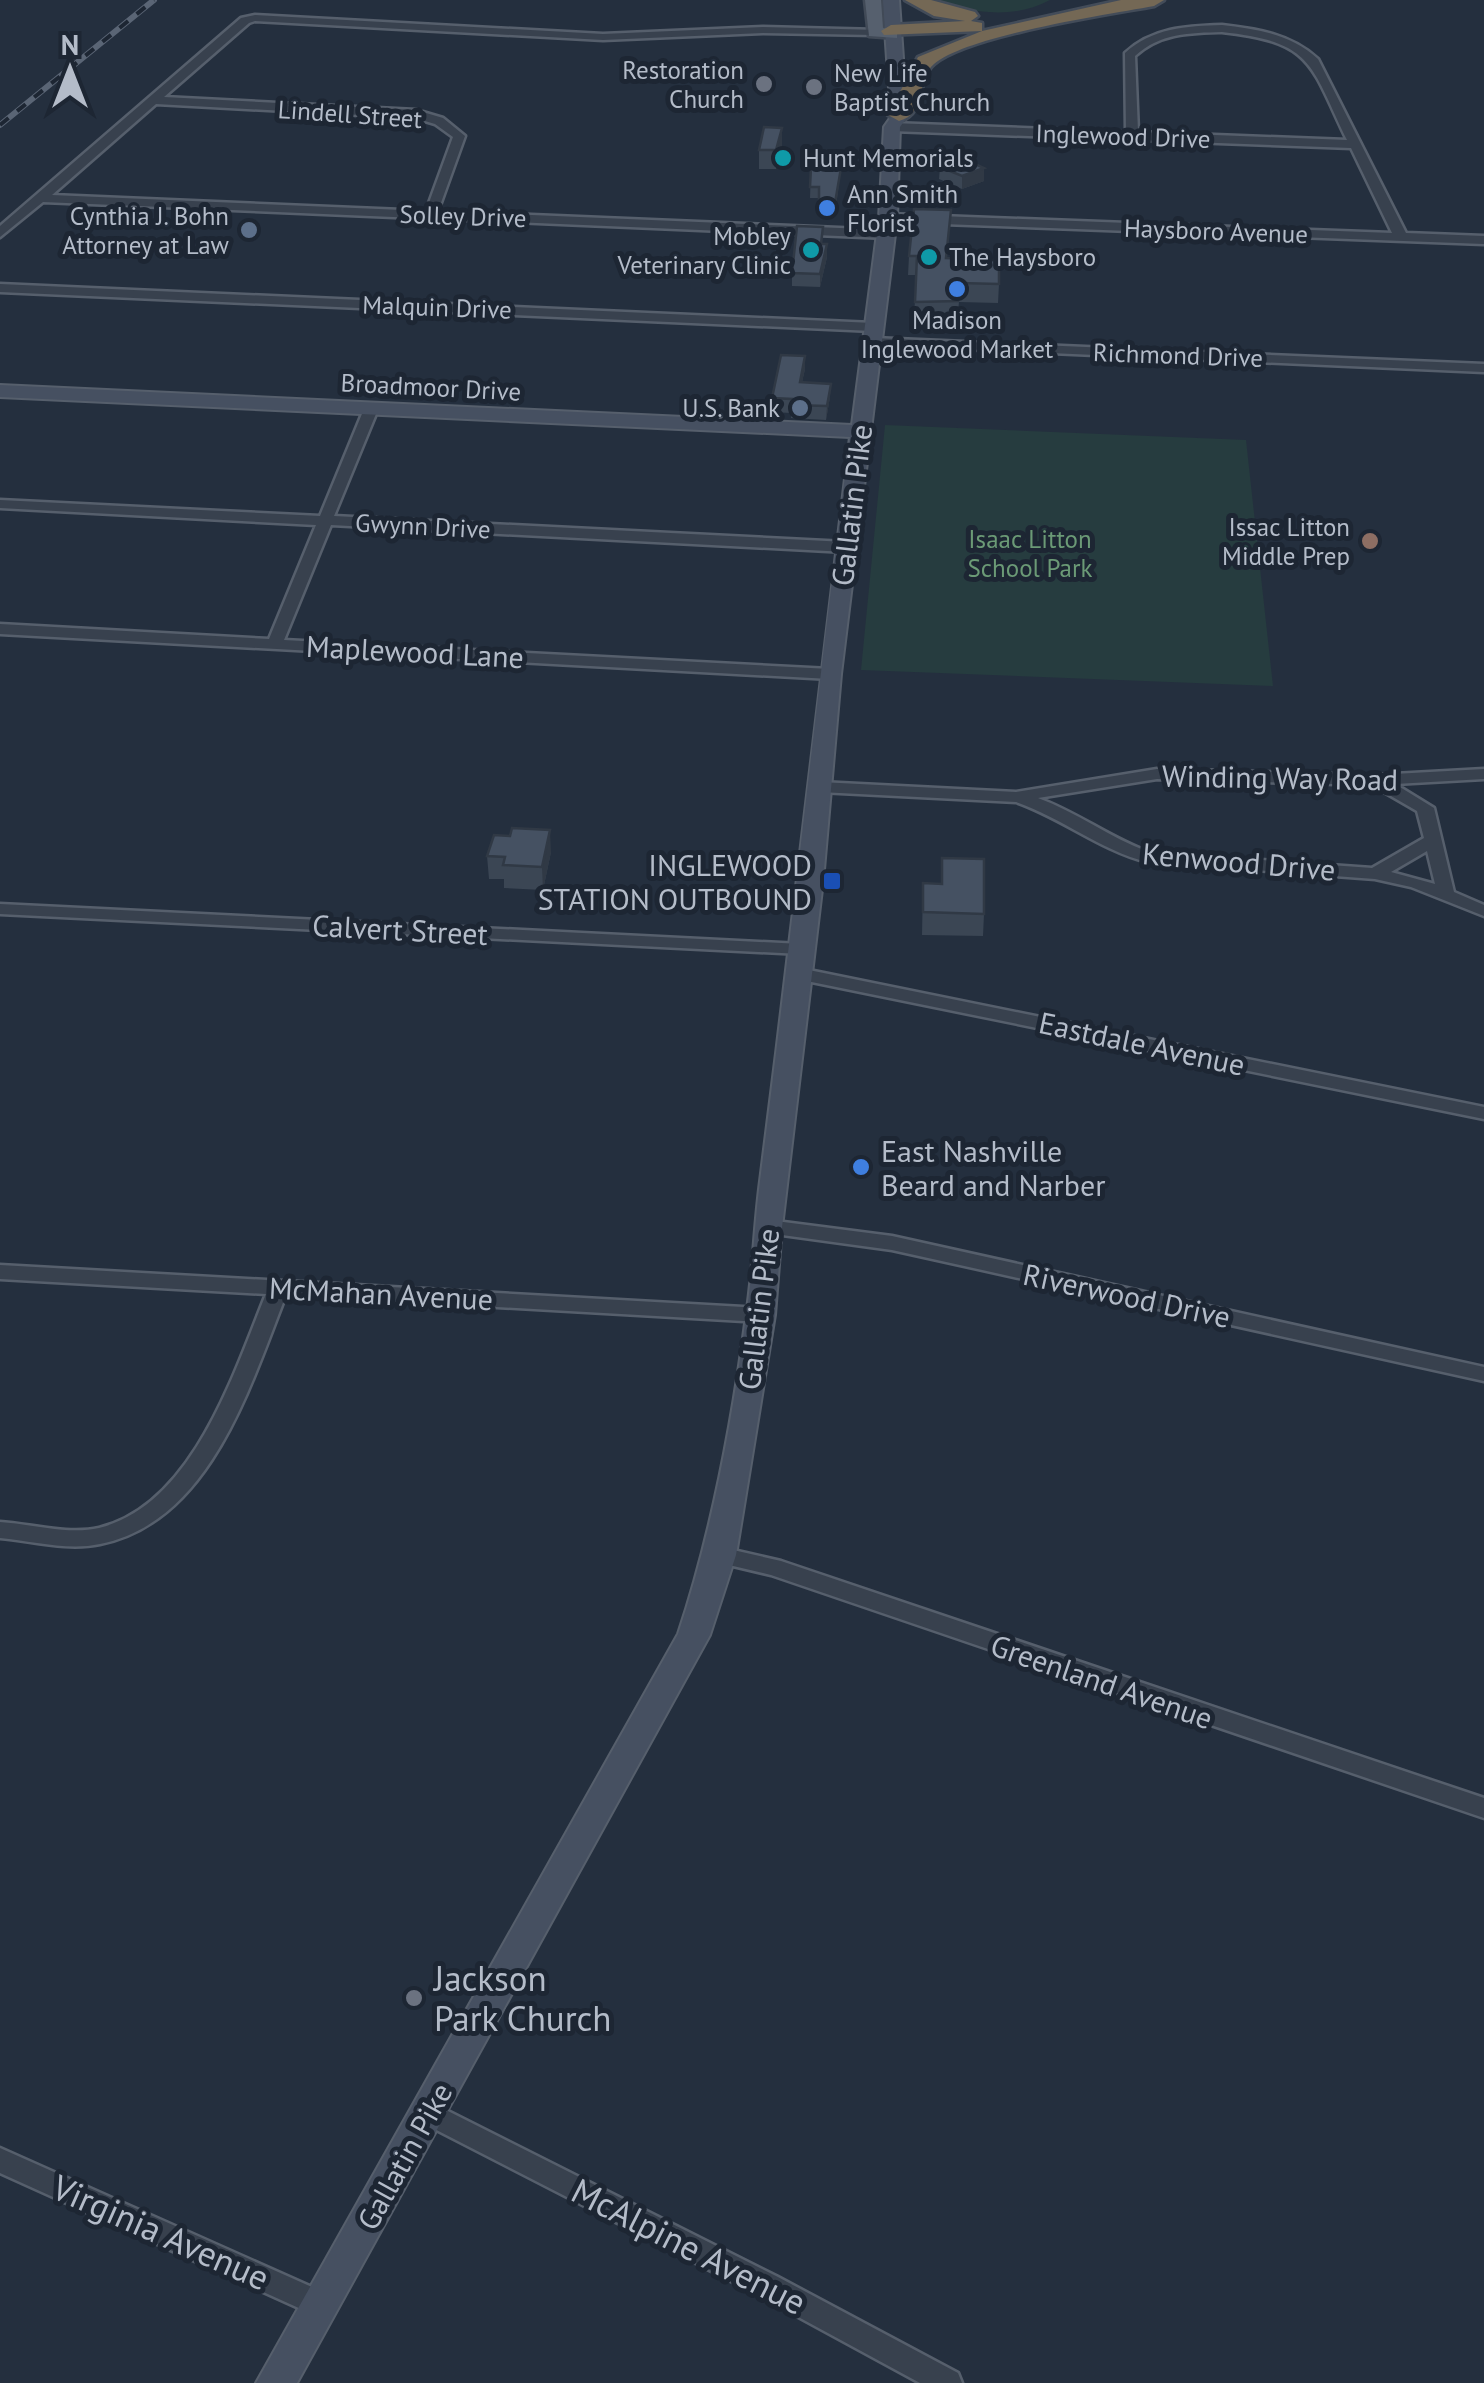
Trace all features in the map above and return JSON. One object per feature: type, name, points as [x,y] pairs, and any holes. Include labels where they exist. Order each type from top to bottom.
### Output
[{"type":"highway","points":[[915,0],[942,12],[1019,23]]},
{"type":"highway","points":[[895,121],[910,105],[916,74],[938,52],[1050,12],[1067,0]]},
{"type":"highway","points":[[886,32],[919,36],[1154,0]]},
{"type":"main road","name":"Gallatin Pike","points":[[872,0],[886,32]]},
{"type":"main road","name":"Gallatin Pike","points":[[276,2383],[694,1635],[720,1555],[761,1314],[830,674],[887,226],[895,121],[883,118],[891,0]]},
{"type":"main road","name":"Broadmoor Drive","points":[[0,391],[859,431]]},
{"type":"street","points":[[0,233],[245,20],[603,36],[763,30],[886,32]]},
{"type":"street","points":[[1132,136],[1129,56],[1135,46],[1146,39],[1181,31],[1240,30],[1277,36],[1307,50],[1402,237]]},
{"type":"street","name":"Lindell Street","points":[[152,100],[391,112],[439,121],[460,136],[431,214]]},
{"type":"street","name":"Inglewood Drive","points":[[895,121],[1132,136],[1354,144]]},
{"type":"street","name":"Solley Drive","points":[[40,198],[431,214],[887,226]]},
{"type":"street","name":"Haysboro Avenue","points":[[887,226],[1484,240]]},
{"type":"street","name":"Malquin Drive","points":[[0,288],[873,335]]},
{"type":"street","name":"Richmond Drive","points":[[873,335],[1484,368]]},
{"type":"street","points":[[276,643],[372,409]]},
{"type":"street","name":"Gwynn Drive","points":[[0,504],[846,547]]},
{"type":"street","name":"Maplewood Lane","points":[[0,628],[830,674]]},
{"type":"street","name":"Winding Way Road","points":[[1018,797],[1157,774],[1376,780],[1484,774]]},
{"type":"street","points":[[1424,808],[1450,776]]},
{"type":"street","points":[[1376,780],[1424,808],[1446,895]]},
{"type":"street","name":"Kenwood Drive","points":[[820,787],[1018,797],[1052,809],[1118,848],[1147,856],[1375,874],[1416,883],[1484,911]]},
{"type":"street","points":[[1375,874],[1433,840]]},
{"type":"street","name":"Calvert Street","points":[[0,909],[800,962]]},
{"type":"street","name":"Eastdale Avenue","points":[[800,962],[1484,1114]]},
{"type":"street","name":"Riverwood Drive","points":[[768,1227],[892,1243],[1484,1374]]},
{"type":"street","name":"McMahan Avenue","points":[[0,1272],[761,1314]]},
{"type":"street","points":[[0,1530],[98,1536],[138,1524],[194,1471],[280,1288]]},
{"type":"street","name":"Greenland Avenue","points":[[720,1555],[773,1568],[1484,1808]]},
{"type":"street","name":"McAlpine Avenue","points":[[428,2112],[948,2383]]},
{"type":"street","name":"Virginia Avenue","points":[[0,2160],[322,2305]]},
{"type":"green space","points":[[924,0],[1050,0],[1035,7],[1003,12]]},
{"type":"green space","name":"Isaac Litton School Park","points":[[885,425],[1246,440],[1273,686],[861,670]]},
{"type":"building","points":[[764,127],[782,128],[776,150],[759,150]]},
{"type":"building","points":[[962,158],[984,168],[962,176],[940,167]]},
{"type":"building","points":[[811,167],[841,168],[835,203],[819,202],[819,187],[810,187]]},
{"type":"building","points":[[914,209],[951,210],[946,258],[999,260],[999,284],[960,283],[958,301],[915,302],[917,256],[909,256]]},
{"type":"building","points":[[797,226],[823,227],[821,244],[827,244],[820,274],[792,273]]},
{"type":"building","points":[[781,355],[805,356],[800,382],[831,384],[827,406],[791,405],[792,399],[772,398]]},
{"type":"building","points":[[512,828],[550,830],[542,867],[503,865],[505,857],[487,856],[494,835],[510,836]]},
{"type":"building","points":[[942,858],[984,859],[984,914],[923,912],[923,883],[942,884]]},
{"type":"railway","points":[[0,125],[154,0]]},
{"type":"place","name":"Restoration Church","points":[[764,84]]},
{"type":"place","name":"New Life Baptist Church","points":[[814,87]]},
{"type":"place","name":"Hunt Memorials","points":[[783,158]]},
{"type":"place","name":"Ann Smith Florist","points":[[827,208]]},
{"type":"place","name":"Cynthia J. Bohn Attorney at Law","points":[[249,230]]},
{"type":"place","name":"Mobley Veterinary Clinic","points":[[811,250]]},
{"type":"place","name":"The Haysboro","points":[[929,257]]},
{"type":"place","name":"Madison Inglewood Market","points":[[957,289]]},
{"type":"place","name":"U.S. Bank","points":[[800,408]]},
{"type":"place","name":"Issac Litton Middle Prep","points":[[1370,541]]},
{"type":"place","name":"INGLEWOOD STATION OUTBOUND","points":[[832,881]]},
{"type":"place","name":"East Nashville Beard and Narber","points":[[861,1167]]},
{"type":"place","name":"Jackson Park Church","points":[[414,1998]]}]
